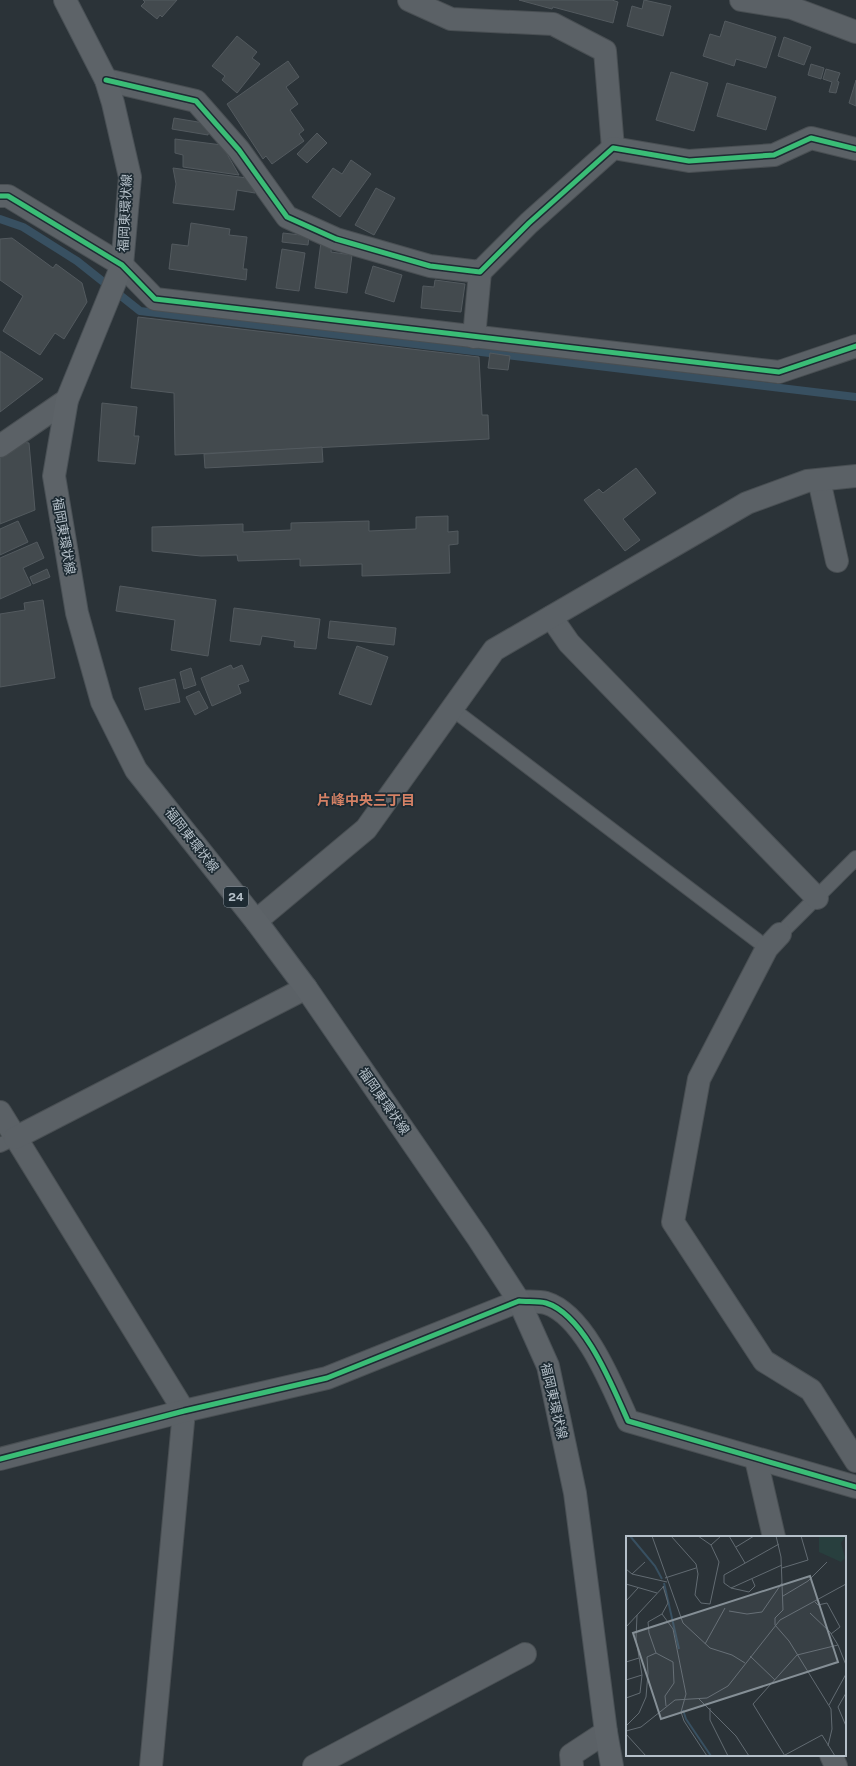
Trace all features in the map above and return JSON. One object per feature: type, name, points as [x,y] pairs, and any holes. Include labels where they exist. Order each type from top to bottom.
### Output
[{"type":"main road","name":"福岡東環状線","points":[[65,0],[106,80],[113,103],[130,177],[122,265],[67,400],[54,476],[77,613],[102,702],[136,770],[256,921],[306,988],[474,1232],[519,1301],[548,1366],[575,1493],[606,1732],[612,1766]]},
{"type":"street","points":[[409,0],[451,19],[553,24],[605,51],[613,148]]},
{"type":"street","points":[[741,0],[792,4],[856,32]]},
{"type":"street","points":[[106,80],[196,101],[239,150],[287,217],[336,239],[430,266],[480,272]]},
{"type":"street","points":[[613,148],[689,161],[774,155],[811,138],[856,149]]},
{"type":"street","points":[[474,337],[480,272],[529,223],[613,148]]},
{"type":"street","points":[[0,196],[8,196],[122,265],[155,299],[779,372],[856,346]]},
{"type":"street","points":[[0,446],[67,400]]},
{"type":"street","points":[[256,921],[366,829],[451,708],[494,650],[747,503],[807,481],[856,476]]},
{"type":"street","points":[[819,480],[837,560]]},
{"type":"street","points":[[551,617],[570,643],[817,898]]},
{"type":"street","points":[[773,941],[699,1079],[673,1222],[764,1361],[811,1390],[856,1461]]},
{"type":"street","points":[[8,1141],[306,988]]},
{"type":"street","points":[[0,1112],[8,1141],[184,1411],[151,1766]]},
{"type":"street","points":[[0,1459],[184,1411],[327,1378],[519,1301],[546,1303],[564,1313],[575,1325],[600,1359],[628,1422],[856,1487]]},
{"type":"street","points":[[756,1459],[774,1536]]},
{"type":"street","points":[[314,1766],[524,1654]]},
{"type":"street","points":[[572,1766],[571,1755],[606,1732]]},
{"type":"street","points":[[831,1756],[836,1766]]},
{"type":"lane","points":[[451,708],[773,941],[856,858]]},
{"type":"building","points":[[143,0],[177,0],[162,17],[160,15],[157,19],[141,6],[145,2]]},
{"type":"building","points":[[519,0],[612,0],[618,2],[613,23],[553,7],[552,9]]},
{"type":"building","points":[[644,0],[671,6],[663,36],[627,26],[632,6],[642,9]]},
{"type":"building","points":[[725,21],[776,37],[766,68],[736,59],[734,66],[703,56],[710,34],[720,37]]},
{"type":"building","points":[[237,36],[257,52],[252,58],[260,64],[237,93],[222,80],[225,76],[212,66]]},
{"type":"building","points":[[784,37],[811,47],[804,65],[778,56]]},
{"type":"building","points":[[288,61],[299,77],[286,87],[298,104],[290,110],[304,130],[299,134],[304,141],[272,164],[266,156],[263,159],[227,104]]},
{"type":"building","points":[[811,64],[824,68],[821,79],[808,75]]},
{"type":"building","points":[[826,69],[840,73],[837,81],[839,82],[836,93],[829,92],[832,82],[823,79]]},
{"type":"building","points":[[671,72],[708,83],[694,131],[656,120]]},
{"type":"building","points":[[856,80],[856,106],[849,103]]},
{"type":"building","points":[[727,83],[776,97],[766,130],[717,116]]},
{"type":"building","points":[[174,118],[210,124],[208,135],[172,129]]},
{"type":"building","points":[[317,133],[327,143],[307,163],[297,154]]},
{"type":"building","points":[[175,139],[222,145],[239,175],[183,167],[183,155],[175,153]]},
{"type":"building","points":[[351,160],[371,174],[340,217],[312,197],[333,168],[342,174]]},
{"type":"building","points":[[173,168],[247,178],[255,193],[237,190],[234,210],[173,203],[176,184]]},
{"type":"building","points":[[376,188],[395,198],[374,235],[355,225]]},
{"type":"building","points":[[191,223],[230,229],[229,235],[247,237],[243,269],[247,269],[246,280],[169,269],[172,244],[188,246]]},
{"type":"building","points":[[283,233],[309,236],[308,245],[282,242]]},
{"type":"building","points":[[12,238],[53,268],[56,264],[82,283],[87,302],[64,339],[55,333],[40,355],[3,331],[23,296],[0,280],[0,239]]},
{"type":"building","points":[[321,242],[332,244],[331,252],[352,255],[347,293],[315,288]]},
{"type":"building","points":[[282,249],[305,253],[299,291],[276,288]]},
{"type":"building","points":[[373,266],[402,275],[394,302],[365,293]]},
{"type":"building","points":[[435,280],[465,284],[461,312],[421,308],[423,286],[434,287]]},
{"type":"building","points":[[138,317],[479,357],[482,415],[488,415],[489,439],[175,455],[174,393],[131,388]]},
{"type":"building","points":[[0,351],[43,379],[0,412]]},
{"type":"building","points":[[490,353],[510,356],[508,370],[488,368]]},
{"type":"building","points":[[102,403],[137,407],[134,436],[139,436],[135,464],[98,461]]},
{"type":"building","points":[[14,441],[29,443],[35,510],[0,524],[0,450]]},
{"type":"building","points":[[322,447],[323,462],[205,468],[204,454]]},
{"type":"building","points":[[636,468],[656,493],[623,519],[640,540],[625,551],[584,500],[599,489],[603,493]]},
{"type":"building","points":[[448,516],[448,532],[458,531],[458,544],[449,545],[450,573],[362,576],[362,564],[300,566],[300,559],[238,561],[237,555],[201,556],[152,551],[152,527],[243,524],[243,532],[291,530],[291,523],[369,521],[369,531],[416,529],[416,517]]},
{"type":"building","points":[[18,521],[28,542],[0,555],[0,529]]},
{"type":"building","points":[[37,542],[44,558],[23,568],[31,585],[0,599],[0,558]]},
{"type":"building","points":[[47,569],[50,577],[33,584],[30,577]]},
{"type":"building","points":[[120,586],[216,600],[208,656],[171,650],[175,620],[116,611]]},
{"type":"building","points":[[43,600],[55,678],[0,687],[0,614],[25,610],[24,603]]},
{"type":"building","points":[[234,608],[320,619],[316,649],[294,647],[295,641],[262,636],[260,645],[230,641]]},
{"type":"building","points":[[330,621],[396,628],[394,645],[328,638]]},
{"type":"building","points":[[357,646],[388,657],[371,705],[339,694]]},
{"type":"building","points":[[231,665],[233,669],[242,665],[249,681],[238,685],[241,693],[212,706],[201,678]]},
{"type":"building","points":[[191,668],[196,685],[184,689],[180,672]]},
{"type":"building","points":[[175,679],[180,702],[145,710],[139,688]]},
{"type":"building","points":[[199,691],[208,708],[195,715],[186,697]]},
{"type":"waterway","points":[[0,219],[23,227],[77,261],[140,311],[856,397]]},
{"type":"cycle path","points":[[106,80],[196,101],[239,150],[287,217],[336,239],[430,266],[480,272],[529,223],[613,148],[689,161],[774,155],[811,138],[856,149]]},
{"type":"cycle path","points":[[0,196],[8,196],[122,265],[155,299],[779,372],[856,346]]},
{"type":"cycle path","points":[[0,1459],[184,1411],[327,1378],[519,1301],[546,1303],[560,1310],[573,1322],[596,1354],[606,1372],[628,1421],[856,1487]]},
{"type":"district","name":"片峰中央三丁目","points":[[366,800]]}]
